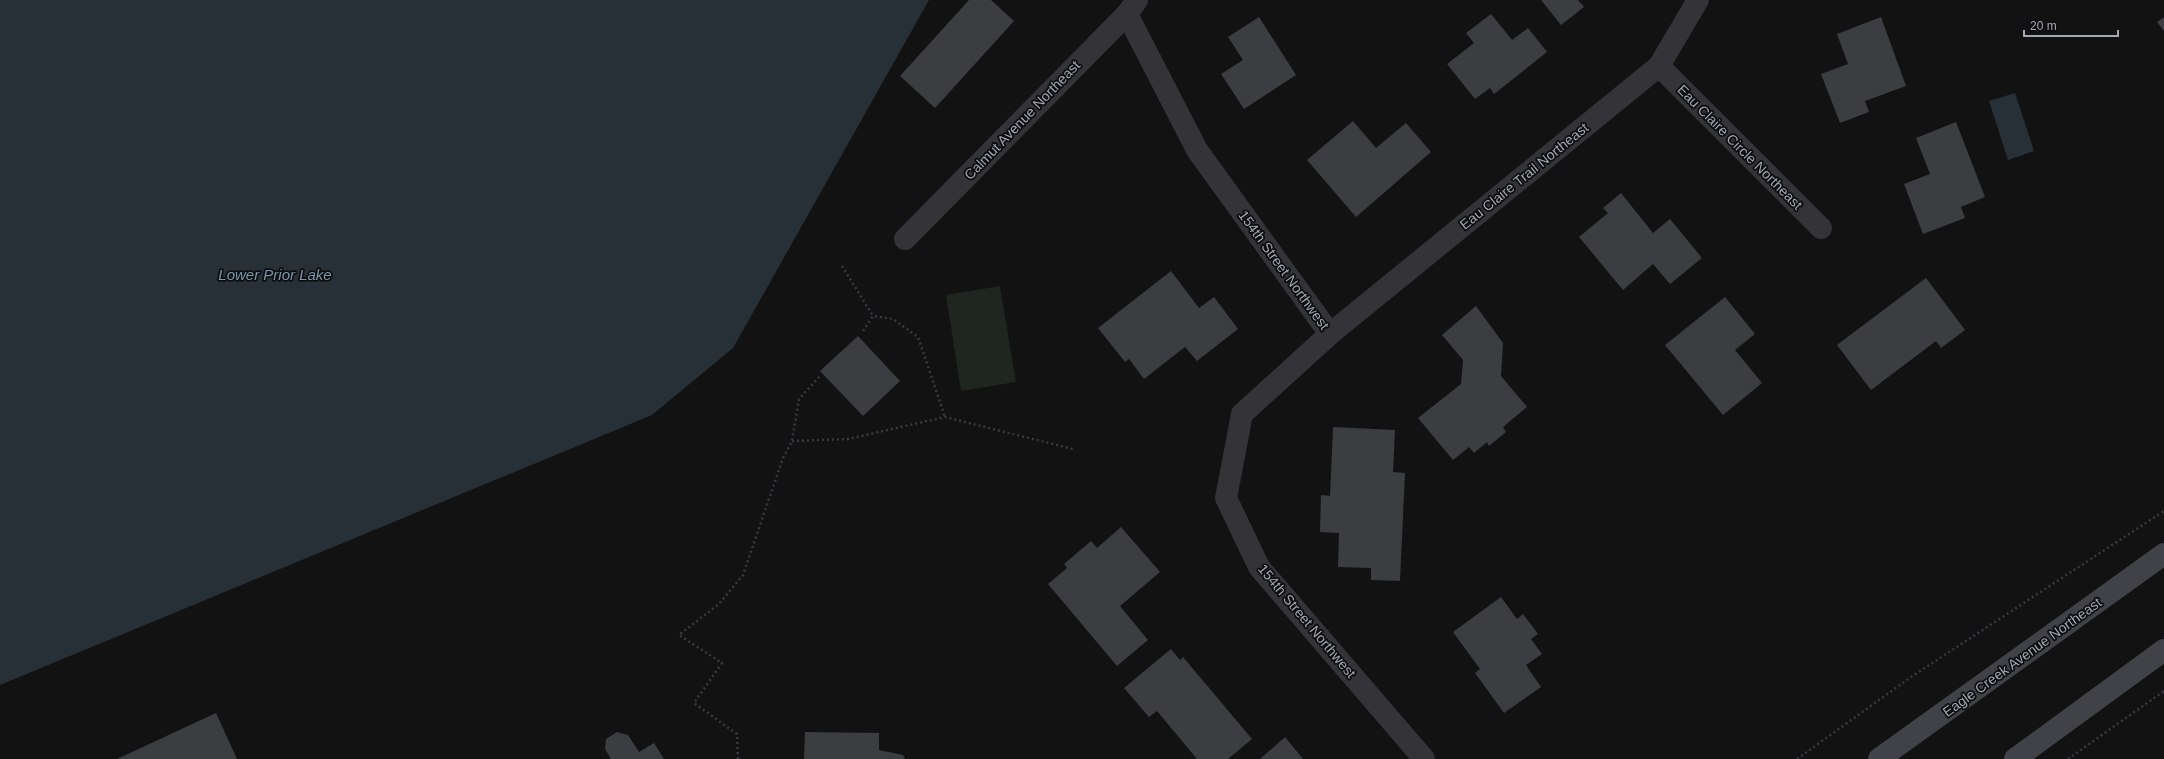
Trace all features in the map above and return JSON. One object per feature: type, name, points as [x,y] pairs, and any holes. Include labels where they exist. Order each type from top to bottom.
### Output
[{"type":"main road","name":"Eagle Creek Avenue Northeast","points":[[1879,759],[2164,554]]},
{"type":"main road","points":[[2015,759],[2164,650]]},
{"type":"street","name":"Eau Claire Trail Northeast","points":[[1330,334],[1659,66],[1698,0]]},
{"type":"street","name":"Calmut Avenue Northeast","points":[[905,239],[1132,7]]},
{"type":"street","name":"154th Street Northwest","points":[[1132,7],[1197,150],[1330,334],[1242,414],[1226,498],[1259,567],[1424,759]]},
{"type":"street","name":"Eau Claire Circle Northeast","points":[[1659,66],[1821,228]]},
{"type":"path","points":[[842,266],[873,316],[893,319],[918,337],[945,418]]},
{"type":"path","points":[[863,331],[873,316]]},
{"type":"path","points":[[738,759],[737,734],[694,703],[722,663],[679,635],[719,604],[743,575],[783,458],[792,441],[800,399],[820,376]]},
{"type":"path","points":[[792,441],[848,439],[945,418],[1073,449]]},
{"type":"path","points":[[1797,759],[1910,677],[2164,511]]},
{"type":"path","points":[[2068,759],[2164,691]]},
{"type":"shaded area","points":[[1000,286],[1016,382],[961,391],[946,295]]},
{"type":"water","name":"Lower Prior Lake","points":[[0,0],[929,0],[733,348],[652,415],[0,685]]},
{"type":"water","points":[[2015,93],[2034,151],[2008,160],[1989,101]]},
{"type":"building","points":[[969,0],[991,0],[1014,21],[935,108],[900,76]]},
{"type":"building","points":[[1541,0],[1578,0],[1584,7],[1561,25]]},
{"type":"building","points":[[1491,14],[1512,40],[1528,28],[1547,52],[1494,94],[1490,88],[1475,99],[1447,64],[1474,43],[1466,33]]},
{"type":"building","points":[[1259,17],[1296,75],[1244,109],[1221,74],[1243,60],[1228,37]]},
{"type":"building","points":[[1881,17],[1906,86],[1865,101],[1869,112],[1840,123],[1821,74],[1848,64],[1837,34]]},
{"type":"building","points":[[2164,17],[2164,31],[2157,22]]},
{"type":"building","points":[[1353,121],[1376,148],[1406,123],[1431,152],[1356,217],[1307,160]]},
{"type":"building","points":[[1956,122],[1985,197],[1961,207],[1965,218],[1923,234],[1904,184],[1930,174],[1916,138]]},
{"type":"building","points":[[1621,193],[1653,233],[1670,219],[1702,258],[1670,284],[1653,264],[1623,290],[1579,237],[1608,213],[1603,208]]},
{"type":"building","points":[[1171,271],[1199,308],[1214,297],[1238,329],[1197,361],[1185,347],[1144,379],[1129,359],[1125,362],[1098,328]]},
{"type":"building","points":[[1926,278],[1965,330],[1941,348],[1936,341],[1871,390],[1837,345]]},
{"type":"building","points":[[1725,297],[1755,334],[1735,350],[1762,383],[1723,415],[1665,345]]},
{"type":"building","points":[[1476,306],[1503,343],[1501,376],[1527,407],[1503,427],[1506,432],[1489,446],[1487,442],[1474,453],[1469,447],[1453,460],[1418,418],[1461,384],[1463,360],[1442,335]]},
{"type":"building","points":[[858,336],[900,381],[863,416],[820,371]]},
{"type":"building","points":[[1333,427],[1395,430],[1393,472],[1405,473],[1400,581],[1371,580],[1371,568],[1338,567],[1339,533],[1320,532],[1321,495],[1330,496]]},
{"type":"building","points":[[1121,527],[1160,572],[1120,606],[1148,640],[1117,666],[1048,584],[1067,568],[1064,564],[1091,541],[1097,548]]},
{"type":"building","points":[[1501,597],[1517,619],[1523,614],[1538,634],[1531,639],[1542,654],[1526,665],[1541,687],[1504,713],[1475,673],[1480,669],[1453,632]]},
{"type":"building","points":[[1171,649],[1180,660],[1183,657],[1252,739],[1228,759],[1197,759],[1157,711],[1149,717],[1124,688]]},
{"type":"building","points":[[216,713],[237,759],[117,759]]},
{"type":"building","points":[[617,732],[628,735],[639,752],[654,743],[664,759],[611,759],[605,749],[606,739]]},
{"type":"building","points":[[805,732],[879,733],[879,750],[903,755],[905,759],[804,759]]},
{"type":"building","points":[[1285,737],[1303,759],[1260,759]]}]
